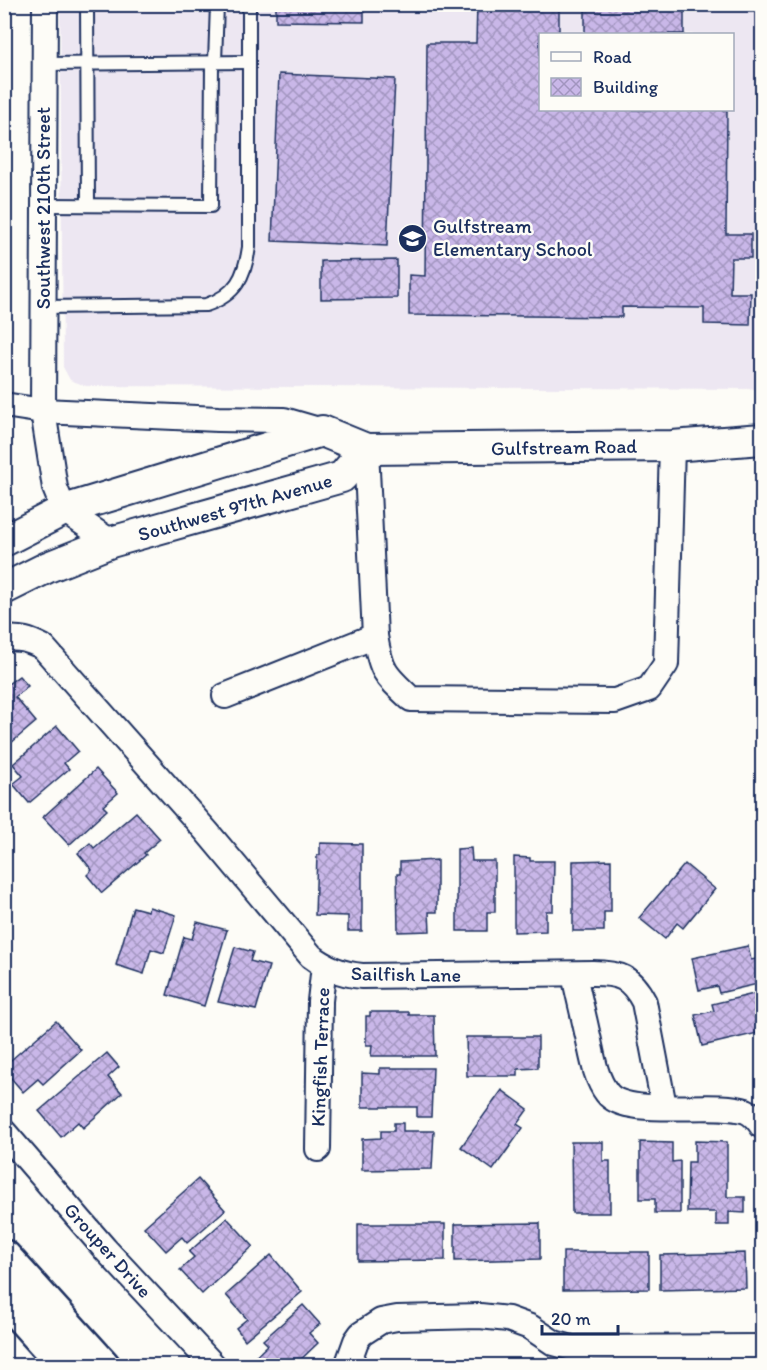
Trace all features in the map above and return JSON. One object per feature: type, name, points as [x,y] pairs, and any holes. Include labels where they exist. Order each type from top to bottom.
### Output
[{"type":"main road","points":[[4,1257],[103,1365]]},
{"type":"main road","points":[[4,1297],[66,1365]]},
{"type":"street","name":"Southwest 210th Street","points":[[45,4],[42,411],[55,488],[64,510]]},
{"type":"street","points":[[4,405],[42,411],[284,420],[322,431],[366,449],[375,636],[380,663],[389,678],[411,699],[615,701],[649,688],[666,664],[672,446]]},
{"type":"street","points":[[4,541],[64,510],[322,431]]},
{"type":"street","name":"Gulfstream Road","points":[[366,449],[672,446],[762,439]]},
{"type":"street","name":"Southwest 97th Avenue","points":[[4,589],[48,567],[111,542],[342,477],[366,449]]},
{"type":"street","points":[[64,510],[111,542]]},
{"type":"street","points":[[225,696],[375,636]]},
{"type":"street","name":"Sailfish Lane","points":[[12,638],[29,640],[43,647],[60,665],[207,832],[311,956],[324,965],[347,974],[362,976],[593,973],[624,978],[637,989],[644,1002],[664,1107]]},
{"type":"street","name":"Kingfish Terrace","points":[[318,1149],[320,1001],[324,965]]},
{"type":"street","points":[[574,974],[597,1073],[607,1094],[614,1100],[626,1104],[664,1107],[736,1109],[753,1115],[762,1126]]},
{"type":"street","name":"Grouper Drive","points":[[4,1132],[105,1249],[214,1365]]},
{"type":"street","points":[[346,1365],[361,1334],[381,1322],[397,1318],[480,1316],[508,1319],[530,1327],[554,1343],[572,1348],[762,1347]]},
{"type":"lane","points":[[87,4],[88,205]]},
{"type":"lane","points":[[43,204],[211,206],[217,4]]},
{"type":"lane","points":[[43,307],[192,306],[216,302],[235,287],[245,270],[249,247],[249,4]]},
{"type":"lane","points":[[44,64],[249,62]]},
{"type":"shaded area","name":"Gulfstream Elementary School","points":[[60,5],[762,5],[762,389],[86,386],[70,380],[63,367]]},
{"type":"building","points":[[276,4],[364,4],[364,22],[276,21]]},
{"type":"building","points":[[477,4],[559,4],[559,33],[539,33],[539,111],[727,111],[726,234],[751,234],[751,258],[731,258],[730,293],[751,293],[750,325],[704,324],[704,308],[622,307],[622,317],[409,315],[409,275],[425,276],[427,43],[476,43]]},
{"type":"building","points":[[585,4],[684,4],[684,33],[585,33]]},
{"type":"building","points":[[279,74],[395,79],[387,246],[272,241]]},
{"type":"building","points":[[397,260],[397,298],[321,299],[321,261]]},
{"type":"building","points":[[19,676],[28,686],[15,697],[36,722],[4,749],[4,687]]},
{"type":"building","points":[[57,726],[78,751],[64,763],[69,769],[29,803],[13,784],[23,776],[13,764]]},
{"type":"building","points":[[96,769],[118,793],[103,806],[107,810],[69,845],[43,817]]},
{"type":"building","points":[[136,812],[160,839],[144,853],[146,855],[102,893],[87,875],[92,870],[78,853],[90,843],[94,848]]},
{"type":"building","points":[[320,843],[362,844],[362,931],[348,931],[348,916],[315,915],[317,855],[320,855]]},
{"type":"building","points":[[471,848],[472,861],[495,861],[495,912],[487,912],[487,931],[457,931],[457,849]]},
{"type":"building","points":[[514,857],[530,858],[530,861],[554,861],[553,911],[546,911],[546,931],[514,932]]},
{"type":"building","points":[[437,860],[437,912],[429,912],[430,931],[398,932],[397,874],[400,874],[400,862]]},
{"type":"building","points":[[611,860],[611,912],[604,912],[604,931],[573,931],[573,861]]},
{"type":"building","points":[[685,864],[715,889],[683,928],[677,923],[665,939],[639,918]]},
{"type":"building","points":[[133,907],[148,911],[149,907],[176,915],[164,953],[151,949],[144,974],[116,965]]},
{"type":"building","points":[[197,922],[227,930],[204,1006],[167,995],[184,937],[192,939]]},
{"type":"building","points":[[748,946],[751,960],[762,958],[762,983],[719,993],[717,986],[699,990],[692,958]]},
{"type":"building","points":[[235,947],[253,952],[250,961],[269,966],[256,1010],[218,1002]]},
{"type":"building","points":[[762,992],[762,1032],[702,1046],[695,1015],[714,1011],[712,1004]]},
{"type":"building","points":[[370,1012],[409,1012],[409,1015],[434,1015],[435,1056],[371,1056],[372,1045],[366,1045],[366,1016],[370,1016]]},
{"type":"building","points":[[56,1021],[81,1050],[43,1084],[38,1079],[23,1092],[4,1070],[4,1066]]},
{"type":"building","points":[[466,1037],[538,1037],[538,1068],[518,1069],[518,1076],[467,1076]]},
{"type":"building","points":[[107,1053],[119,1067],[108,1077],[122,1093],[83,1128],[78,1122],[61,1137],[39,1111]]},
{"type":"building","points":[[380,1068],[433,1068],[431,1117],[417,1117],[417,1107],[362,1107],[362,1073],[380,1074]]},
{"type":"building","points":[[502,1090],[528,1109],[517,1124],[523,1128],[493,1170],[461,1147]]},
{"type":"building","points":[[394,1123],[403,1123],[403,1131],[434,1131],[432,1169],[362,1170],[362,1139],[381,1138],[381,1131],[394,1131]]},
{"type":"building","points":[[695,1141],[727,1142],[727,1197],[745,1197],[745,1213],[729,1212],[729,1225],[716,1225],[716,1212],[687,1212],[688,1162],[695,1162]]},
{"type":"building","points":[[571,1142],[603,1142],[603,1161],[610,1161],[610,1213],[572,1213]]},
{"type":"building","points":[[640,1142],[672,1143],[672,1162],[680,1161],[680,1213],[655,1213],[655,1199],[640,1199]]},
{"type":"building","points":[[198,1179],[225,1210],[187,1243],[182,1237],[166,1251],[144,1227]]},
{"type":"building","points":[[227,1218],[253,1246],[202,1294],[180,1270],[194,1257],[189,1252]]},
{"type":"building","points":[[540,1223],[540,1259],[455,1261],[455,1224]]},
{"type":"building","points":[[358,1224],[445,1224],[445,1260],[358,1261]]},
{"type":"building","points":[[563,1252],[649,1252],[649,1289],[563,1290]]},
{"type":"building","points":[[745,1253],[746,1288],[660,1290],[660,1255]]},
{"type":"building","points":[[271,1255],[302,1292],[245,1340],[236,1328],[247,1319],[226,1295]]},
{"type":"building","points":[[303,1305],[320,1324],[309,1333],[318,1343],[294,1366],[261,1366],[254,1358],[268,1345],[263,1340]]},
{"type":"place","name":"Gulfstream Elementary School","points":[[412,238]]}]
